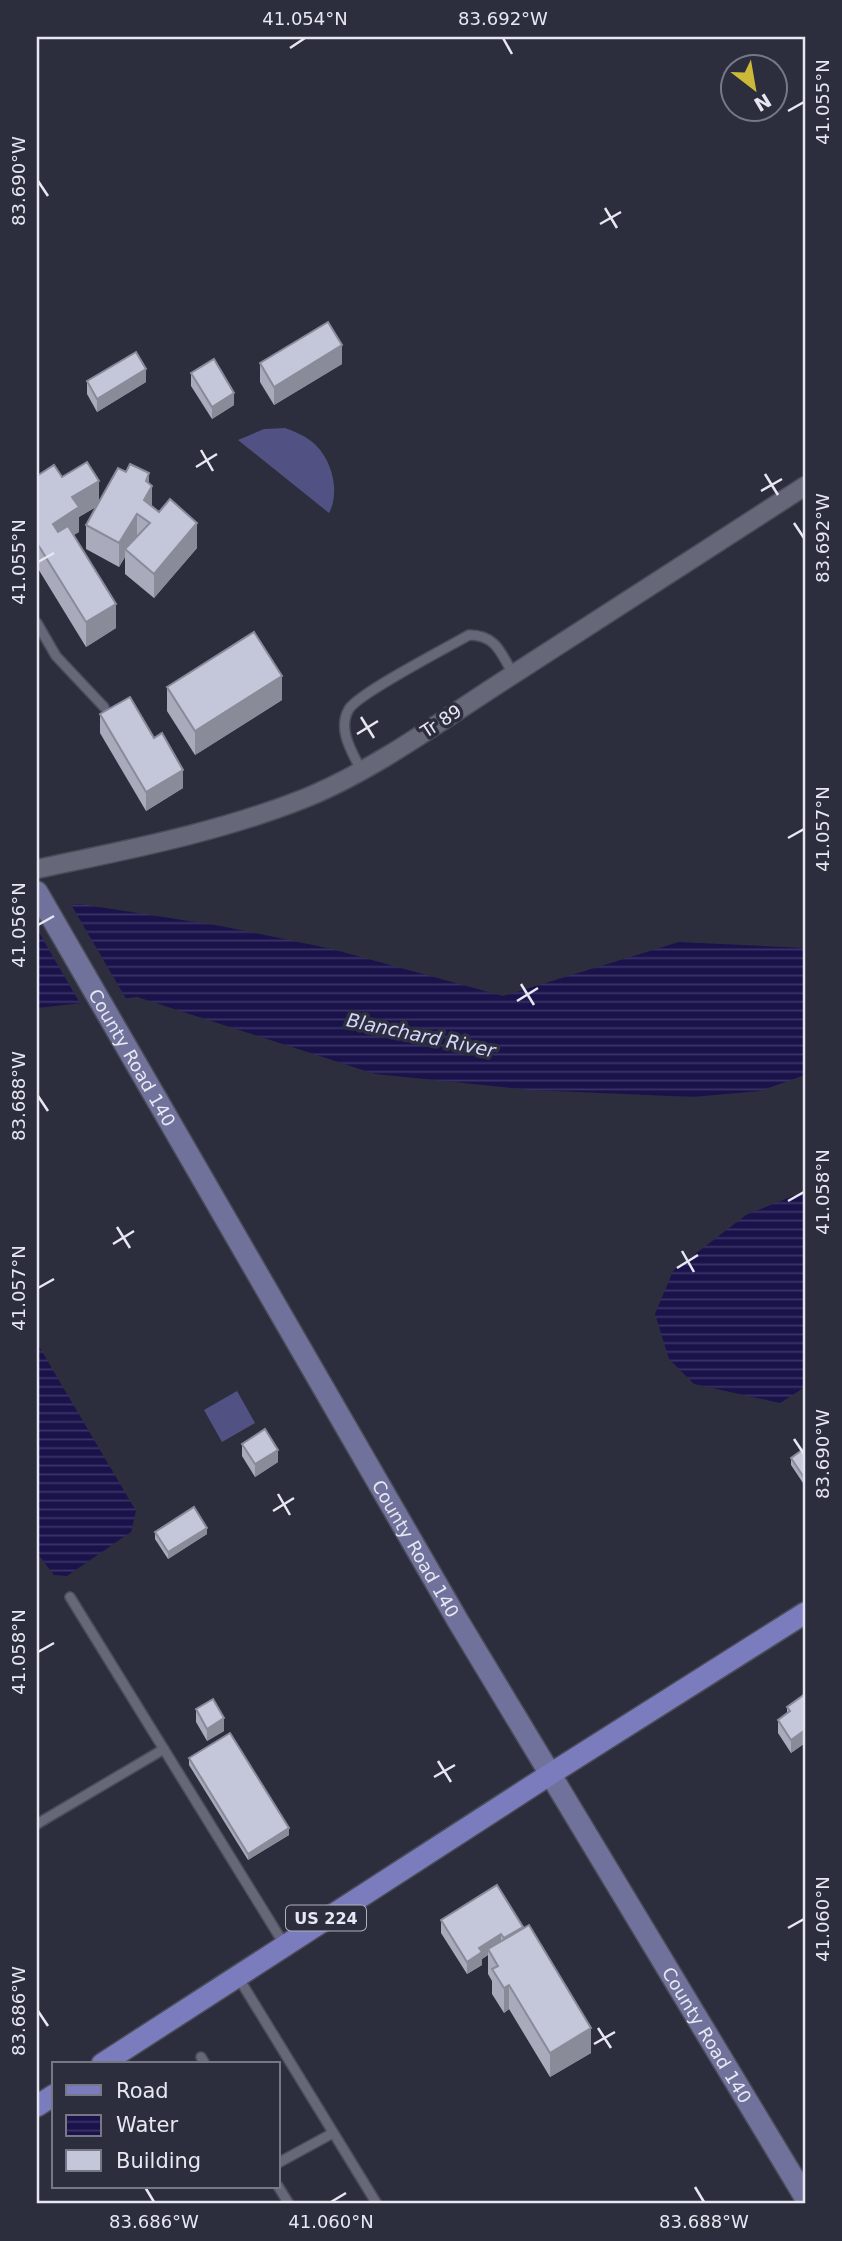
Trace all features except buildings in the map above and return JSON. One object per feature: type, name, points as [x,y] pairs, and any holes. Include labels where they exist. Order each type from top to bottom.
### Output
[{"type":"main road","name":"US 224","points":[[105,2062],[805,1613]]},
{"type":"main road","points":[[37,2106],[52,2096]]},
{"type":"street","name":"Tr 89","points":[[37,869],[155,844],[236,822],[303,799],[361,770],[805,486]]},
{"type":"street","name":"County Road 140","points":[[37,892],[458,1621],[805,2197]]},
{"type":"lane","points":[[37,623],[57,656],[104,707]]},
{"type":"lane","points":[[361,770],[345,739],[349,709],[366,694],[469,635],[482,635],[490,639],[513,674]]},
{"type":"lane","points":[[70,1597],[285,1945]]},
{"type":"lane","points":[[37,1824],[164,1749]]},
{"type":"lane","points":[[238,1977],[377,2204]]},
{"type":"lane","points":[[280,2162],[333,2133]]},
{"type":"lane","points":[[279,2188],[289,2204]]},
{"type":"shaded area","points":[[285,428],[311,441],[324,455],[334,485],[329,513],[238,440],[264,429]]},
{"type":"shaded area","points":[[237,1391],[255,1423],[222,1442],[204,1410]]},
{"type":"water","name":"Blanchard River","points":[[80,904],[221,926],[332,949],[503,996],[679,942],[805,948],[805,1075],[760,1091],[693,1097],[531,1090],[375,1074],[137,997],[37,1008],[37,907]]},
{"type":"water","points":[[805,1191],[805,1387],[780,1403],[694,1384],[669,1359],[655,1314],[673,1271],[746,1215]]},
{"type":"water","points":[[37,1343],[136,1511],[131,1532],[67,1576],[54,1575],[37,1553]]},
{"type":"pier","points":[[69,901],[128,1002],[82,1007],[37,929],[37,903]]}]
